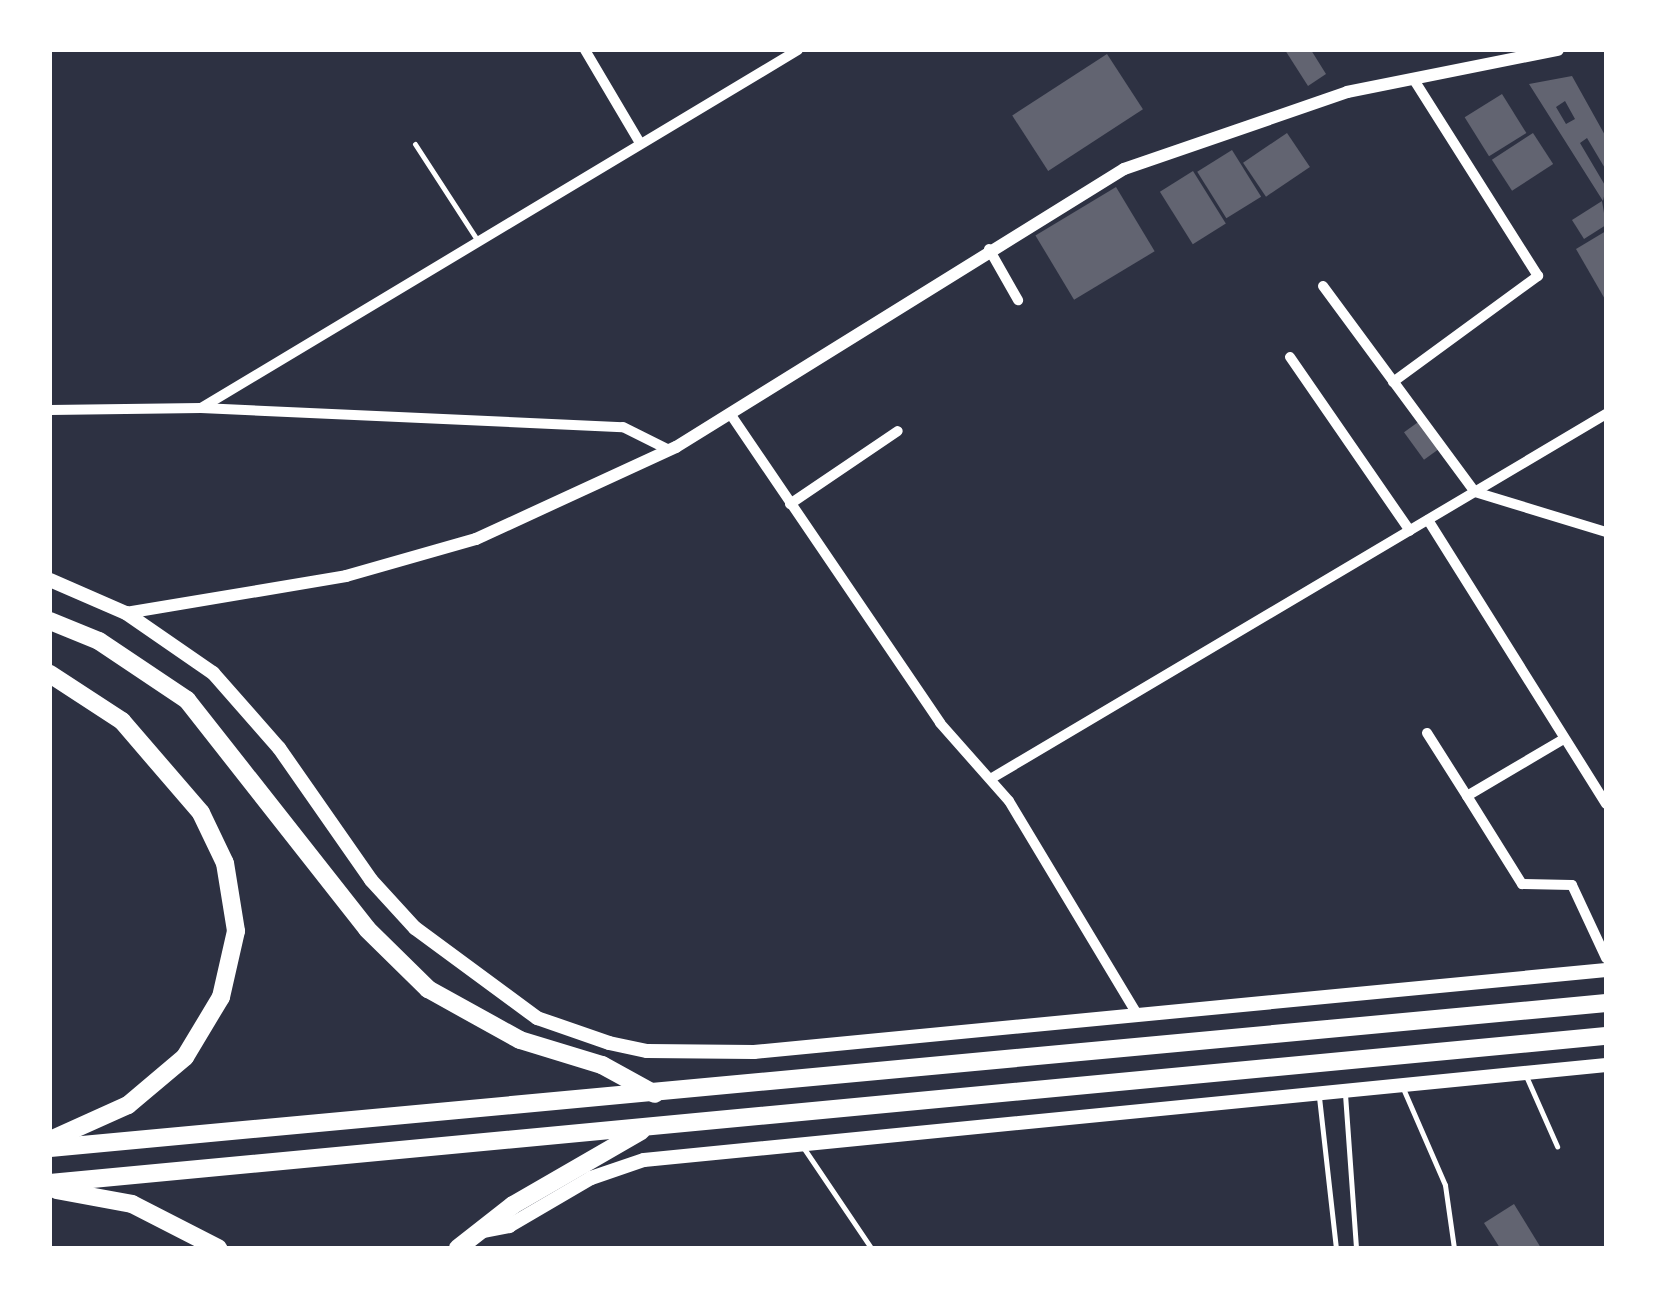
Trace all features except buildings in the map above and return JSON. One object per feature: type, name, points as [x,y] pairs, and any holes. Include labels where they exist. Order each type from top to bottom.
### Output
[{"type":"highway","points":[[50,621],[99,642],[187,700],[367,930],[428,989],[520,1040],[602,1065],[656,1094]]},
{"type":"highway","points":[[50,674],[122,721],[201,813],[226,863],[236,931],[221,997],[185,1057],[128,1105],[50,1140]]},
{"type":"highway","points":[[50,1148],[1606,1003]]},
{"type":"highway","points":[[50,1186],[1606,1036]]},
{"type":"highway","points":[[458,1248],[474,1233],[646,1128]]},
{"type":"highway","points":[[50,1186],[132,1204],[218,1248]]},
{"type":"main road","points":[[50,580],[126,614],[180,646],[243,704],[414,928],[538,1018],[647,1051],[754,1052],[1606,970]]},
{"type":"main road","points":[[474,1233],[509,1226],[631,1162],[1606,1065]]},
{"type":"street","points":[[584,50],[640,143]]},
{"type":"street","points":[[201,408],[798,50]]},
{"type":"street","points":[[126,614],[346,576],[476,538],[669,450],[731,415],[989,249],[1171,149],[1413,78],[1558,50]]},
{"type":"street","points":[[1393,382],[1538,276],[1413,78]]},
{"type":"street","points":[[989,249],[1018,300]]},
{"type":"street","points":[[1322,286],[1475,492],[1606,532]]},
{"type":"street","points":[[1290,357],[1410,531]]},
{"type":"street","points":[[50,410],[201,408],[623,426],[669,450]]},
{"type":"street","points":[[992,778],[1606,414]]},
{"type":"street","points":[[731,415],[948,735],[992,778],[1137,1014]]},
{"type":"street","points":[[790,504],[898,431]]},
{"type":"street","points":[[1428,520],[1562,740],[1606,804]]},
{"type":"street","points":[[1427,732],[1522,884],[1572,885],[1606,958]]},
{"type":"street","points":[[1467,796],[1562,740]]},
{"type":"lane","points":[[415,144],[478,241]]},
{"type":"lane","points":[[1525,1072],[1557,1146]]},
{"type":"lane","points":[[1402,1084],[1445,1185],[1454,1248]]},
{"type":"lane","points":[[1345,1091],[1356,1248]]},
{"type":"lane","points":[[1319,1094],[1336,1248]]},
{"type":"lane","points":[[802,1146],[872,1248]]}]
